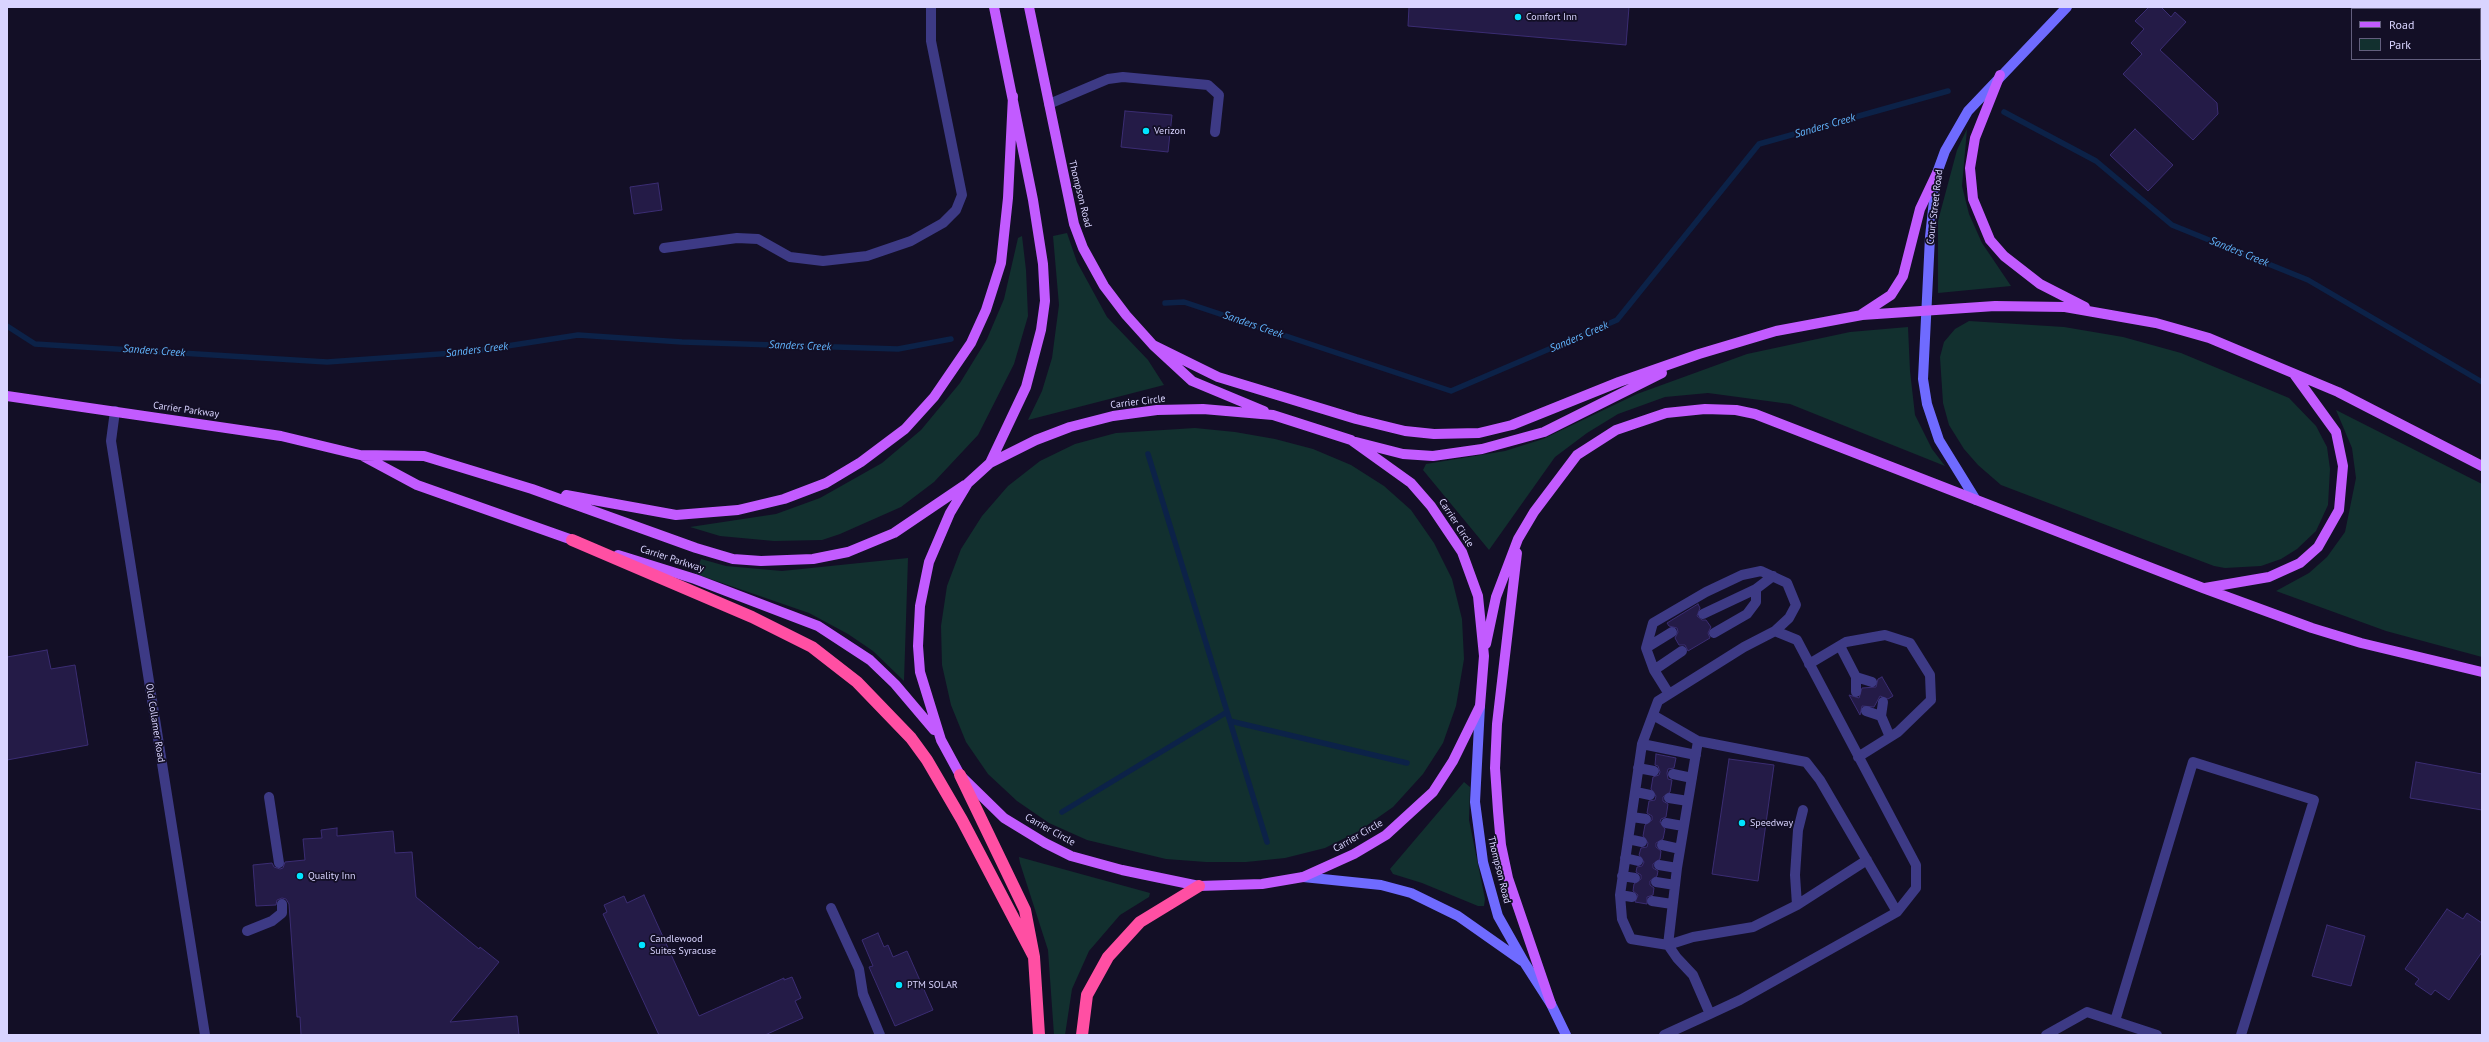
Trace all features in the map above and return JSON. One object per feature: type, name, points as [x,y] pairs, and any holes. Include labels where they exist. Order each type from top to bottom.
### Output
[{"type":"highway","points":[[572,540],[752,617],[812,647],[858,682],[911,738],[927,760],[962,820],[1034,957]]},
{"type":"highway","points":[[960,775],[1025,910],[1034,957],[1039,1035]]},
{"type":"highway","points":[[1082,1035],[1087,995],[1108,957],[1140,922],[1199,886]]},
{"type":"main road","points":[[990,463],[1026,387],[1041,330],[1045,301],[1043,264],[1013,96],[994,7]]},
{"type":"main road","name":"Thompson Road","points":[[1029,7],[1065,191],[1083,248],[1104,286],[1126,315],[1153,345],[1192,381],[1273,415]]},
{"type":"main road","points":[[2000,75],[1975,138],[1970,168],[1973,199],[1990,240],[2004,256],[2040,284],[2094,312]]},
{"type":"main road","points":[[532,489],[676,515],[738,510],[784,499],[826,483],[861,462],[905,429],[934,397],[971,343],[986,310],[1001,263],[1008,198],[1013,96]]},
{"type":"main road","points":[[1862,314],[1890,294],[1903,276],[1920,209],[1937,173]]},
{"type":"main road","points":[[1153,345],[1218,377],[1356,419],[1405,431],[1434,434],[1479,433],[1512,425],[1619,382],[1699,354],[1776,331],[1862,314],[1995,306],[2049,307],[2094,312],[2156,323],[2209,338],[2338,392],[2482,466]]},
{"type":"main road","points":[[1351,440],[1403,454],[1433,456],[1482,450],[1544,432],[1699,354]]},
{"type":"main road","points":[[2203,588],[2269,577],[2300,563],[2318,547],[2339,510],[2343,466],[2336,432],[2293,372]]},
{"type":"main road","name":"Carrier Parkway","points":[[7,396],[281,436],[360,455],[424,456],[532,489],[696,548],[733,559],[761,561],[813,558],[848,552],[894,533],[968,482]]},
{"type":"main road","name":"Carrier Circle","points":[[1203,409],[1273,415],[1351,440],[1411,483],[1431,506],[1462,552],[1478,596],[1484,656],[1480,706],[1453,761],[1433,792],[1386,835],[1354,854],[1303,877],[1262,884],[1199,886],[1122,870],[1065,852],[1045,843],[1004,818],[960,775],[941,740],[920,672],[918,646],[920,606],[929,562],[950,513],[968,482],[990,463],[1042,438],[1070,427],[1113,416],[1157,410],[1203,409]]},
{"type":"main road","points":[[1484,656],[1496,597],[1518,539],[1534,512],[1558,478],[1577,455],[1598,439],[1616,430],[1666,413],[1705,409],[1736,410],[1755,414],[2203,588],[2361,643],[2482,672]]},
{"type":"main road","name":"Carrier Parkway","points":[[360,455],[417,485],[572,540],[695,579],[818,626],[870,660],[917,708],[941,740]]},
{"type":"main road","points":[[1518,539],[1497,724],[1495,768],[1498,811],[1501,845],[1508,878],[1551,1004]]},
{"type":"street","points":[[664,248],[737,238],[758,239],[790,257],[823,261],[867,256],[911,241],[943,224],[956,210],[962,195],[931,41],[931,7]]},
{"type":"street","name":"Court Street Road","points":[[1976,500],[1939,440],[1927,404],[1923,379],[1930,237],[1937,173],[1945,151],[1968,111],[2000,75],[2067,7]]},
{"type":"street","points":[[1049,104],[1108,79],[1123,77],[1208,86],[1219,95],[1215,132]]},
{"type":"street","name":"Old Collamer Road","points":[[115,411],[112,449],[205,1035]]},
{"type":"street","points":[[1669,694],[1654,670],[1646,648],[1653,623],[1706,592],[1742,575],[1761,571],[1787,584],[1796,605],[1789,618],[1775,631],[1744,647],[1658,701],[1642,744],[1636,792],[1622,876],[1620,895],[1622,920],[1631,939],[1668,945],[1693,937],[1753,927],[1797,905],[1867,860]]},
{"type":"street","points":[[1703,614],[1756,589],[1773,576]]},
{"type":"street","points":[[1714,633],[1747,614],[1756,602],[1756,589]]},
{"type":"street","points":[[1664,1035],[1740,1000],[1897,912],[1916,888],[1916,865],[1797,640],[1775,631]]},
{"type":"street","points":[[1646,648],[1672,632]]},
{"type":"street","points":[[1809,664],[1846,642],[1885,635],[1910,642],[1930,675],[1931,700],[1890,737],[1858,756]]},
{"type":"street","points":[[1840,646],[1856,676],[1856,692]]},
{"type":"street","points":[[1654,670],[1682,651]]},
{"type":"street","points":[[1856,676],[1872,682]]},
{"type":"street","points":[[1884,702],[1881,716],[1890,737]]},
{"type":"street","name":"Thompson Road","points":[[1480,706],[1475,802],[1478,839],[1498,916],[1524,962],[1551,1004],[1566,1035]]},
{"type":"street","points":[[1866,711],[1881,716]]},
{"type":"street","points":[[1653,715],[1698,741],[1806,762],[1820,780],[1897,912]]},
{"type":"street","points":[[1698,741],[1677,868],[1668,945],[1693,975],[1710,1014]]},
{"type":"street","points":[[1642,744],[1696,755]]},
{"type":"street","points":[[2114,1021],[2193,762],[2314,800],[2241,1035]]},
{"type":"street","points":[[1638,768],[1654,771]]},
{"type":"street","points":[[1673,774],[1692,778]]},
{"type":"street","points":[[1636,792],[1650,795]]},
{"type":"street","points":[[269,797],[279,863]]},
{"type":"street","points":[[1669,798],[1688,802]]},
{"type":"street","points":[[1797,905],[1795,875],[1798,830],[1803,810]]},
{"type":"street","points":[[1632,817],[1646,819]]},
{"type":"street","points":[[1666,823],[1684,826]]},
{"type":"street","points":[[1628,840],[1642,842]]},
{"type":"street","points":[[1662,845],[1680,849]]},
{"type":"street","points":[[1625,858],[1638,860]]},
{"type":"street","points":[[1659,864],[1677,868]]},
{"type":"street","points":[[1622,876],[1635,878]]},
{"type":"street","name":"Thompson Road","points":[[1303,877],[1381,885],[1412,893],[1458,916],[1524,962]]},
{"type":"street","points":[[1656,882],[1675,885]]},
{"type":"street","points":[[1620,895],[1632,897]]},
{"type":"street","points":[[1652,901],[1672,904]]},
{"type":"street","points":[[247,930],[272,921],[282,913],[282,904]]},
{"type":"street","points":[[831,908],[859,969],[863,994],[880,1035]]},
{"type":"street","points":[[2046,1035],[2087,1012],[2157,1035]]},
{"type":"green space","points":[[1967,129],[1962,186],[1969,214],[1982,243],[2011,286],[1938,293],[1938,221],[1957,150]]},
{"type":"green space","points":[[1067,233],[1077,262],[1107,317],[1148,360],[1164,385],[1028,420],[1042,391],[1052,358],[1059,305],[1053,236]]},
{"type":"green space","points":[[1022,236],[1026,270],[1028,316],[1014,364],[978,435],[934,482],[901,507],[840,534],[822,540],[774,541],[720,536],[690,527],[776,514],[820,498],[882,463],[921,430],[960,383],[987,339],[1004,299],[1018,238]]},
{"type":"green space","points":[[1969,321],[2064,327],[2123,337],[2181,353],[2289,398],[2316,426],[2327,447],[2330,469],[2328,505],[2316,531],[2297,549],[2281,559],[2261,566],[2225,568],[2214,566],[2001,485],[1978,465],[1964,449],[1949,425],[1943,403],[1940,357],[1944,342],[1955,329]]},
{"type":"green space","points":[[1908,327],[1910,371],[1915,415],[1932,449],[1945,466],[1790,404],[1708,393],[1665,397],[1618,414],[1587,433],[1555,457],[1489,550],[1423,470],[1426,464],[1505,451],[1543,439],[1637,394],[1747,354],[1850,332]]},
{"type":"green space","points":[[2336,410],[2482,484],[2482,657],[2386,631],[2276,591],[2309,573],[2327,557],[2345,532],[2356,478],[2352,448]]},
{"type":"green space","points":[[1195,428],[1235,432],[1275,439],[1313,449],[1351,465],[1384,486],[1411,510],[1434,543],[1452,579],[1462,619],[1464,659],[1456,706],[1443,743],[1423,774],[1393,807],[1359,831],[1325,848],[1285,858],[1246,862],[1206,862],[1166,859],[1087,840],[1049,823],[1017,801],[988,774],[966,742],[951,705],[942,665],[941,626],[947,586],[961,549],[982,516],[1008,486],[1040,461],[1075,444],[1116,433]]},
{"type":"green space","points":[[908,558],[904,681],[873,651],[848,634],[809,613],[696,574],[701,559],[726,566],[782,571]]},
{"type":"green space","points":[[1464,782],[1470,787],[1469,820],[1485,899],[1484,906],[1478,906],[1422,883],[1393,874],[1390,869]]},
{"type":"green space","points":[[1019,857],[1150,893],[1149,897],[1120,915],[1089,951],[1072,989],[1065,1035],[1054,1035],[1048,950]]},
{"type":"building","name":"Comfort Inn","points":[[1409,7],[1629,7],[1626,45],[1408,26]]},
{"type":"building","points":[[2149,7],[2161,7],[2171,17],[2175,12],[2186,22],[2160,50],[2217,103],[2218,114],[2193,140],[2123,74],[2142,54],[2131,43],[2144,29],[2135,21]]},
{"type":"building","name":"Verizon","points":[[1125,111],[1172,115],[1168,152],[1121,147]]},
{"type":"building","points":[[2135,129],[2173,165],[2148,191],[2110,155]]},
{"type":"building","points":[[658,183],[662,210],[634,214],[630,187]]},
{"type":"building","points":[[1698,604],[1700,608],[1697,616],[1702,620],[1706,620],[1711,627],[1708,633],[1710,638],[1688,651],[1685,645],[1679,645],[1675,638],[1678,632],[1677,628],[1669,626],[1667,623]]},
{"type":"building","points":[[47,650],[51,669],[75,665],[88,745],[7,760],[7,657]]},
{"type":"building","points":[[1882,677],[1893,696],[1888,699],[1880,696],[1874,707],[1862,706],[1860,715],[1849,695],[1859,698],[1862,688],[1876,687],[1878,679]]},
{"type":"building","points":[[1656,754],[1676,758],[1674,768],[1668,769],[1667,773],[1668,779],[1672,780],[1670,792],[1663,797],[1663,801],[1668,804],[1666,817],[1661,819],[1660,822],[1665,829],[1663,839],[1656,843],[1656,847],[1661,851],[1660,859],[1653,864],[1653,868],[1658,871],[1657,876],[1650,881],[1650,885],[1654,888],[1653,895],[1647,897],[1647,904],[1635,902],[1638,895],[1633,891],[1634,884],[1641,879],[1641,875],[1636,872],[1637,867],[1642,866],[1644,862],[1639,855],[1641,848],[1647,847],[1648,843],[1643,836],[1645,825],[1652,820],[1652,816],[1647,813],[1649,801],[1655,800],[1656,796],[1651,789],[1653,777],[1659,775],[1660,772],[1658,766],[1655,765]]},
{"type":"building","points":[[1729,759],[1774,765],[1758,881],[1712,874]]},
{"type":"building","points":[[2416,762],[2482,774],[2482,810],[2410,798]]},
{"type":"building","points":[[337,828],[337,836],[393,831],[395,853],[412,852],[416,897],[479,949],[480,947],[499,962],[450,1022],[517,1016],[519,1035],[301,1035],[300,1017],[297,1017],[289,904],[286,899],[282,898],[277,900],[276,905],[256,906],[253,865],[272,863],[274,867],[280,869],[283,868],[285,862],[305,860],[303,839],[322,838],[321,830]]},
{"type":"building","name":"Candlewood Suites Syracuse","points":[[644,895],[699,1016],[784,978],[784,980],[792,977],[801,998],[795,1001],[803,1018],[765,1035],[659,1035],[603,914],[607,912],[604,905],[624,896],[627,903]]},
{"type":"building","points":[[2447,909],[2463,919],[2467,913],[2482,923],[2482,952],[2449,1000],[2435,990],[2431,995],[2415,984],[2419,979],[2405,969]]},
{"type":"building","points":[[2327,925],[2365,936],[2351,986],[2312,976]]},
{"type":"building","points":[[878,933],[884,947],[888,945],[893,957],[907,951],[933,1010],[895,1026],[869,967],[873,966],[862,940]]},
{"type":"waterway","name":"Sanders Creek","points":[[1165,303],[1184,302],[1451,391],[1617,320],[1759,144],[1948,91]]},
{"type":"waterway","name":"Sanders Creek","points":[[2004,112],[2096,161],[2172,225],[2308,280],[2482,382]]},
{"type":"waterway","name":"Sanders Creek","points":[[7,326],[35,344],[327,362],[468,352],[578,335],[682,342],[898,349],[951,339]]},
{"type":"waterway","points":[[1148,454],[1267,842]]},
{"type":"waterway","points":[[1062,812],[1227,712]]},
{"type":"waterway","points":[[1230,721],[1407,763]]},
{"type":"place","name":"Comfort Inn","points":[[1518,17]]},
{"type":"place","name":"Verizon","points":[[1146,131]]},
{"type":"place","name":"Speedway","points":[[1742,823]]},
{"type":"place","name":"Quality Inn","points":[[300,876]]},
{"type":"place","name":"Candlewood Suites Syracuse","points":[[642,945]]},
{"type":"place","name":"PTM SOLAR","points":[[899,985]]}]
